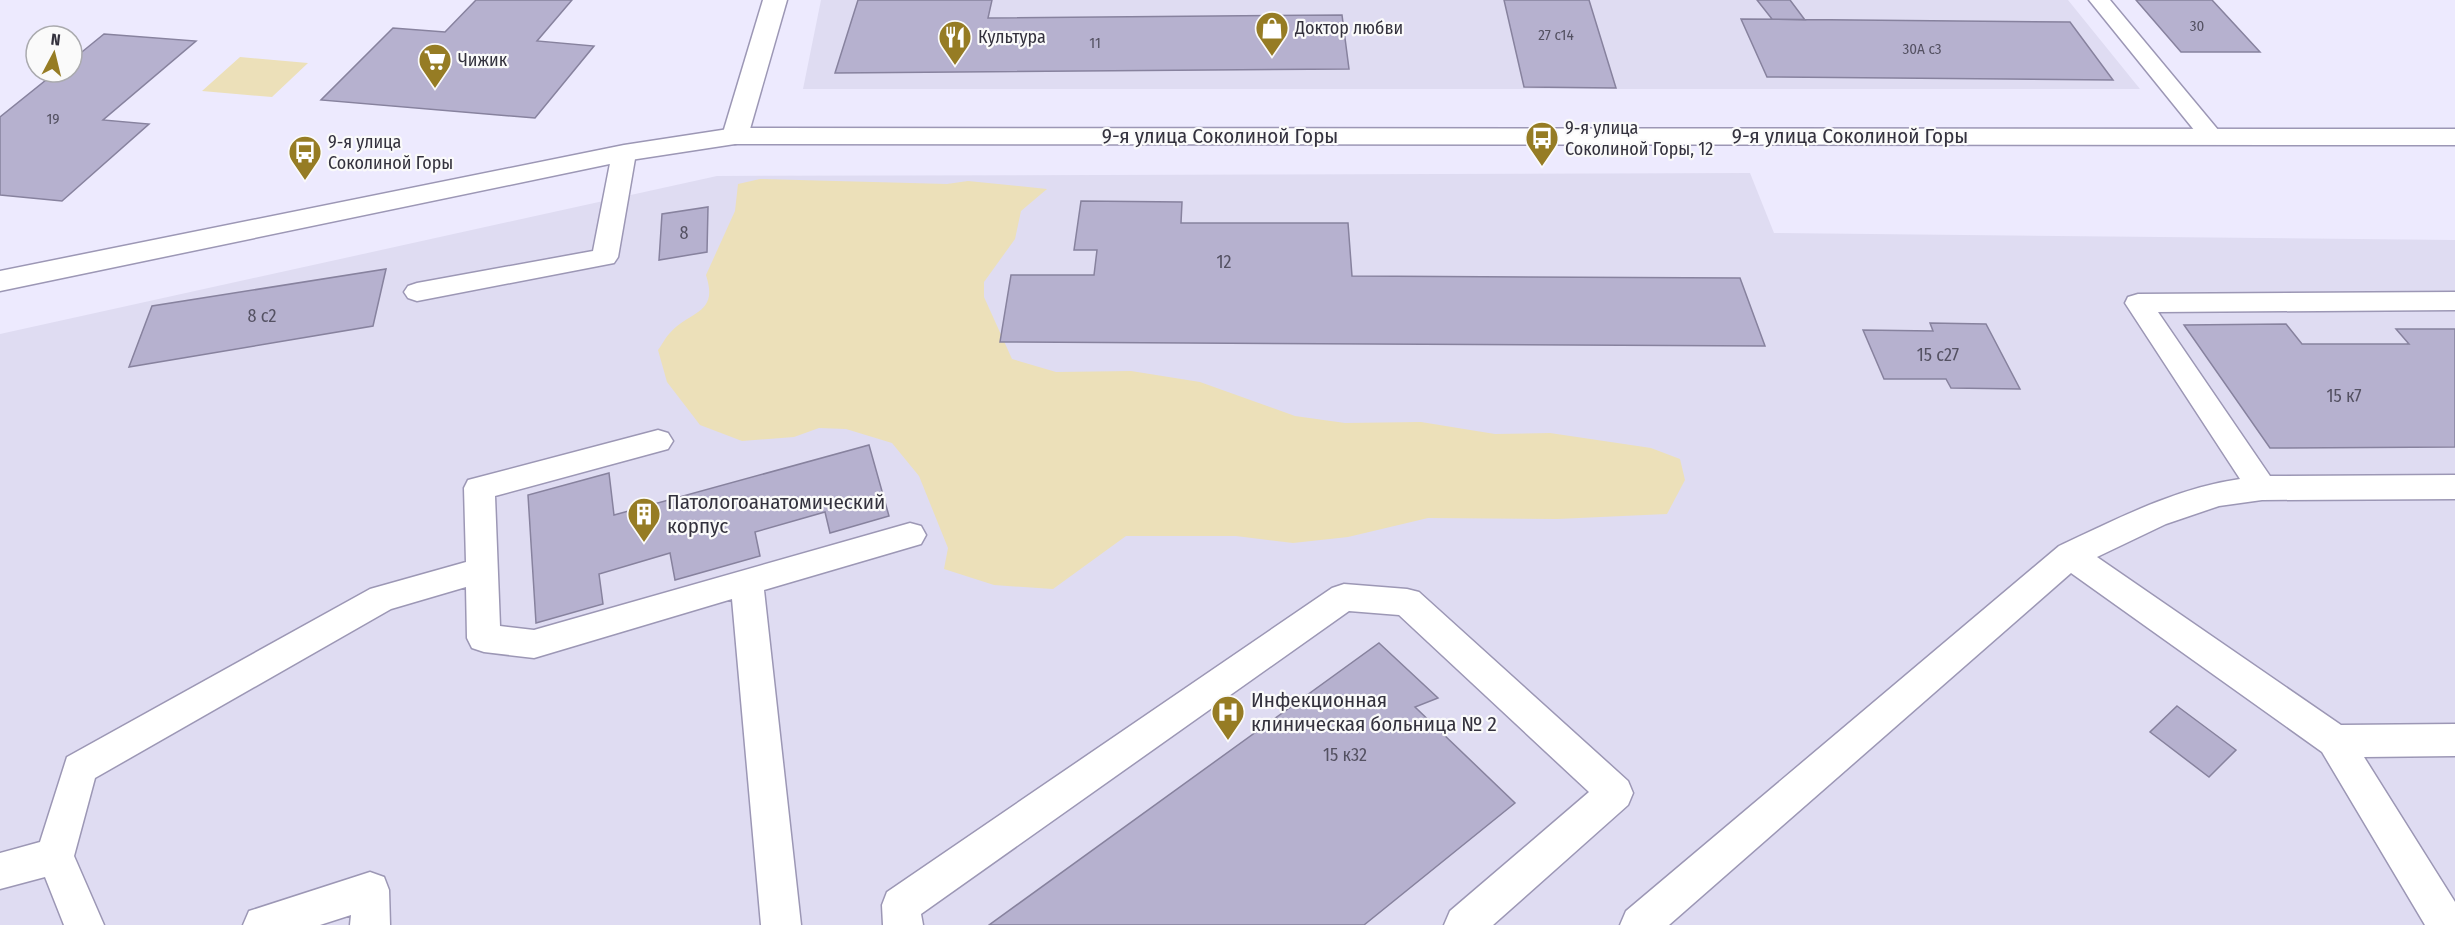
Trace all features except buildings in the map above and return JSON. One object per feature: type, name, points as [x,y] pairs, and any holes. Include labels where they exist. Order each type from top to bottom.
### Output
[{"type":"street","points":[[735,136],[776,0]]},
{"type":"street","name":"9-я улица Соколиной Горы","points":[[0,282],[624,153],[735,136],[2455,136]]},
{"type":"lane","points":[[2099,0],[2211,136]]},
{"type":"lane","points":[[417,292],[605,257],[624,153]]},
{"type":"lane","points":[[2262,488],[2138,303],[2455,301]]},
{"type":"lane","points":[[658,441],[479,488],[484,638],[534,644],[910,535]]},
{"type":"lane","points":[[1640,925],[2070,555],[2155,515],[2217,494],[2262,488],[2455,487]]},
{"type":"lane","points":[[2070,555],[2335,741],[2447,925]]},
{"type":"lane","points":[[84,925],[55,856],[80,768],[382,598],[482,570]]},
{"type":"lane","points":[[747,582],[781,925]]},
{"type":"lane","points":[[903,925],[901,905],[1344,597],[1407,602],[1615,793],[1464,925]]},
{"type":"lane","points":[[2335,741],[2455,740]]},
{"type":"lane","points":[[0,871],[55,856]]},
{"type":"lane","points":[[263,925],[370,890],[370,925]]},
{"type":"shaded area","points":[[821,0],[2068,0],[2140,89],[803,89]]},
{"type":"shaded area","points":[[240,57],[308,63],[272,97],[202,91]]},
{"type":"shaded area","name":"Инфекционная клиническая больница № 2","points":[[1750,173],[1774,233],[2455,240],[2455,925],[0,925],[0,334],[717,176]]},
{"type":"shaded area","points":[[760,179],[947,184],[968,181],[1047,189],[1021,211],[1015,239],[984,282],[984,297],[1012,359],[1056,372],[1131,371],[1200,382],[1295,416],[1345,423],[1421,422],[1495,434],[1550,433],[1651,448],[1680,459],[1685,480],[1667,514],[1557,519],[1428,518],[1348,537],[1293,543],[1236,536],[1126,536],[1053,589],[994,585],[944,569],[948,548],[919,476],[892,443],[846,429],[819,428],[794,437],[742,441],[700,425],[667,382],[658,350],[677,326],[706,305],[709,288],[706,275],[735,211],[738,184]]},
{"type":"place","name":"Доктор любви","points":[[1272,57]]},
{"type":"place","name":"Культура","points":[[955,66]]},
{"type":"place","name":"Чижик","points":[[435,89]]},
{"type":"place","name":"9-я улица Соколиной Горы, 12","points":[[1542,167]]},
{"type":"place","name":"9-я улица Соколиной Горы","points":[[305,181]]},
{"type":"place","name":"Патологоанатомический корпус","points":[[644,543]]},
{"type":"place","name":"Инфекционная клиническая больница № 2","points":[[1228,741]]}]
